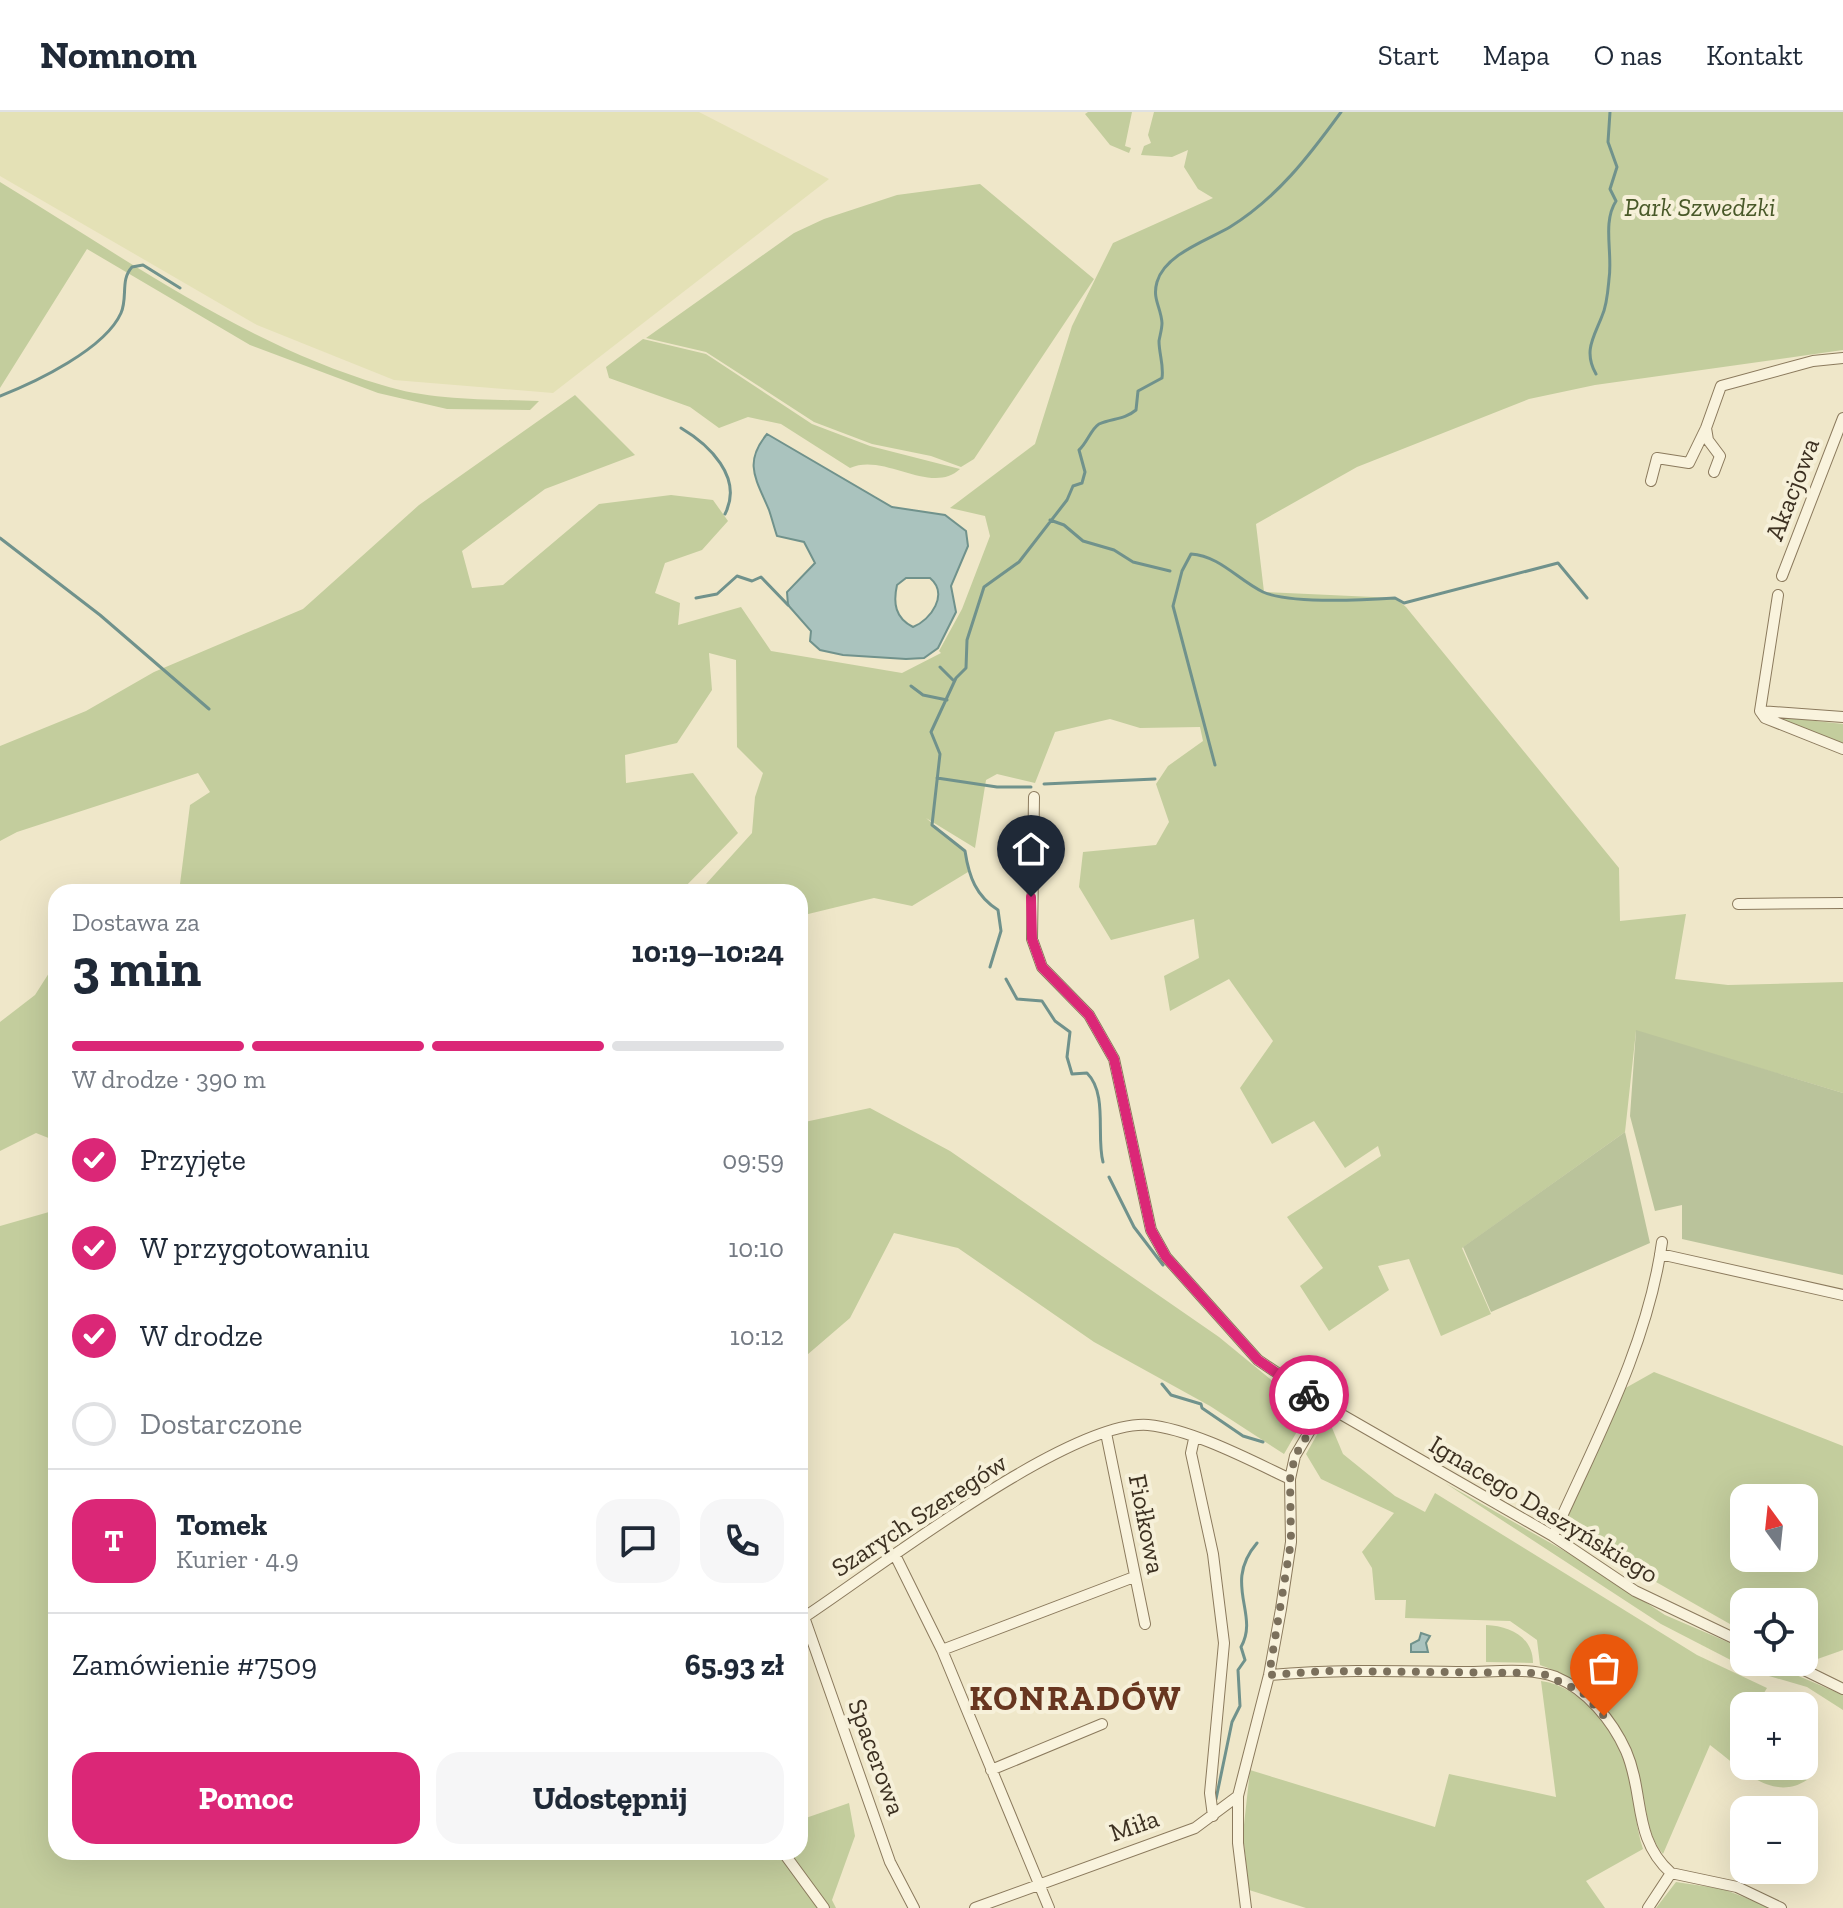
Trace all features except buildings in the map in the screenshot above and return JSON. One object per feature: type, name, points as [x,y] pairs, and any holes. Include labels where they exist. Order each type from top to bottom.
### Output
[{"type":"street","points":[[1651,481],[1657,458],[1689,463],[1706,428],[1718,391],[1727,383],[1813,361],[1843,358]]},
{"type":"street","name":"Akacjowa","points":[[1782,576],[1843,418]]},
{"type":"street","points":[[1706,428],[1708,440],[1720,456],[1714,472]]},
{"type":"street","points":[[1778,595],[1760,711],[1765,718],[1843,749]]},
{"type":"street","points":[[1760,711],[1843,717]]},
{"type":"street","name":"Ignacego Daszyńskiego","points":[[1034,797],[1032,939],[1042,967],[1089,1015],[1114,1059],[1151,1230],[1166,1257],[1258,1360],[1325,1405],[1553,1536],[1635,1591],[1730,1636]]},
{"type":"street","points":[[1738,904],[1843,903]]},
{"type":"street","points":[[1553,1536],[1623,1379],[1640,1333],[1661,1248],[1843,1295]]},
{"type":"street","points":[[1246,1908],[1238,1843],[1238,1796],[1269,1675],[1291,1542],[1290,1479],[1295,1456],[1325,1405]]},
{"type":"street","name":"Szarych Szeregów","points":[[808,1614],[966,1506],[1055,1456],[1130,1425],[1167,1428],[1290,1479]]},
{"type":"street","name":"Fiołkowa","points":[[1106,1433],[1145,1624]]},
{"type":"street","points":[[1194,1439],[1191,1453],[1213,1554],[1224,1643],[1210,1793],[1213,1816]]},
{"type":"street","points":[[895,1555],[942,1650],[1049,1908]]},
{"type":"street","points":[[942,1650],[1134,1577]]},
{"type":"street","name":"Spacerowa","points":[[808,1635],[890,1862],[914,1908]]},
{"type":"street","points":[[1269,1675],[1324,1671],[1520,1672],[1547,1674],[1571,1684],[1588,1697],[1622,1742],[1635,1777],[1648,1846],[1671,1873],[1737,1887],[1781,1908]]},
{"type":"street","points":[[1817,1676],[1843,1689]]},
{"type":"street","points":[[991,1770],[1102,1724]]},
{"type":"street","name":"Miła","points":[[975,1908],[1195,1828],[1238,1796]]},
{"type":"street","points":[[789,1860],[824,1908]]},
{"type":"street","points":[[1648,1908],[1671,1873]]},
{"type":"shaded area","points":[[0,112],[699,112],[829,179],[553,393],[394,380],[257,325],[0,176]]},
{"type":"green space","points":[[1132,112],[1125,146],[1131,148],[1129,153],[1110,145],[1085,114]]},
{"type":"green space","name":"Park Szwedzki","points":[[1154,112],[1843,112],[1843,350],[1595,385],[1529,399],[1357,467],[1256,524],[1264,592],[1395,598],[1406,607],[1619,868],[1620,921],[1686,914],[1675,979],[1728,985],[1843,982],[1843,1093],[1636,1031],[1625,1132],[1462,1248],[1491,1314],[1441,1336],[1409,1259],[1378,1266],[1389,1290],[1329,1331],[1300,1286],[1323,1268],[1287,1217],[1381,1156],[1378,1146],[1345,1168],[1314,1121],[1272,1144],[1240,1088],[1273,1041],[1229,979],[1170,1011],[1164,976],[1199,958],[1194,919],[1111,940],[1079,887],[1083,852],[1156,845],[1169,822],[1156,784],[1168,766],[1203,741],[1200,727],[1140,728],[1110,719],[1055,732],[1035,783],[997,774],[986,780],[975,848],[926,818],[965,851],[968,872],[912,906],[874,898],[808,914],[808,884],[706,884],[752,833],[755,797],[763,773],[737,747],[736,660],[709,653],[712,690],[677,743],[625,755],[626,783],[693,773],[738,833],[688,884],[180,884],[190,805],[210,792],[198,773],[17,832],[0,841],[0,746],[86,711],[154,672],[303,609],[419,505],[575,395],[635,455],[545,489],[462,551],[472,588],[503,585],[599,504],[671,495],[713,500],[728,521],[702,550],[665,563],[655,593],[680,603],[678,625],[741,607],[771,651],[902,673],[941,653],[939,651],[962,609],[990,536],[985,516],[950,508],[1035,444],[1072,326],[1113,243],[1213,198],[1198,189],[1184,167],[1188,150],[1172,157],[1141,155],[1144,146],[1151,143],[1148,135]]},
{"type":"green space","points":[[0,182],[185,296],[232,322],[331,368],[420,394],[539,401],[530,410],[447,409],[378,393],[250,345],[87,249],[0,388]]},
{"type":"green space","points":[[980,184],[1094,279],[974,459],[961,467],[931,456],[872,444],[814,422],[706,352],[646,338],[794,233],[824,219],[897,195]]},
{"type":"green space","points":[[643,339],[706,354],[812,424],[870,446],[960,469],[948,476],[935,478],[877,465],[850,468],[781,424],[748,417],[719,428],[690,407],[609,378],[606,367]]},
{"type":"green space","points":[[1771,716],[1843,724],[1843,745]]},
{"type":"green space","points":[[48,975],[48,1138],[36,1133],[0,1151],[0,1022],[35,995]]},
{"type":"green space","points":[[1636,1030],[1843,1093],[1843,1275],[1682,1239],[1682,1205],[1655,1211],[1630,1116]]},
{"type":"green space","points":[[870,1108],[950,1151],[1219,1337],[1309,1411],[1284,1454],[1210,1406],[1094,1342],[958,1248],[894,1233],[850,1318],[808,1354],[808,1121]]},
{"type":"green space","points":[[1625,1132],[1650,1243],[1491,1312],[1463,1247]]},
{"type":"green space","points":[[48,1212],[48,1860],[808,1860],[808,1817],[849,1803],[855,1836],[832,1900],[836,1908],[0,1908],[0,1226]]},
{"type":"green space","points":[[1654,1372],[1843,1446],[1843,1650],[1818,1659],[1818,1588],[1730,1588],[1730,1624],[1561,1528],[1622,1390]]},
{"type":"green space","points":[[1330,1423],[1343,1454],[1395,1496],[1425,1512],[1435,1493],[1697,1655],[1730,1671],[1730,1676],[1742,1676],[1767,1688],[1765,1692],[1730,1692],[1730,1761],[1710,1745],[1663,1854],[1651,1832],[1636,1768],[1620,1729],[1595,1697],[1579,1684],[1540,1665],[1537,1640],[1510,1621],[1405,1618],[1406,1600],[1375,1600],[1372,1568],[1362,1552],[1394,1513],[1321,1479],[1306,1454],[1322,1426]]},
{"type":"green space","points":[[1445,1483],[1584,1562],[1665,1615],[1730,1643],[1730,1660],[1661,1624]]},
{"type":"green space","points":[[1486,1625],[1518,1635],[1529,1646],[1533,1663],[1486,1662]]},
{"type":"green space","points":[[1769,1676],[1799,1676],[1843,1695],[1843,1710],[1818,1692]]},
{"type":"green space","points":[[1541,1681],[1572,1693],[1597,1715],[1617,1745],[1629,1776],[1643,1849],[1586,1881],[1605,1908],[1306,1908],[1249,1890],[1243,1834],[1250,1770],[1435,1827],[1449,1774],[1556,1797]]},
{"type":"green space","points":[[1758,1780],[1807,1780],[1794,1786],[1768,1785]]},
{"type":"green space","points":[[1676,1882],[1723,1889],[1772,1908],[1656,1908]]},
{"type":"water","points":[[767,434],[892,507],[945,515],[966,531],[968,546],[951,586],[956,612],[938,648],[924,658],[906,659],[843,655],[820,650],[810,641],[811,631],[788,605],[787,592],[815,563],[804,542],[777,536],[754,471],[755,454]],"holes":[[[906,578],[930,578],[938,591],[938,599],[926,619],[913,627],[899,615],[895,598],[897,585]]]},
{"type":"water","points":[[1421,1633],[1430,1636],[1426,1643],[1428,1652],[1411,1652],[1411,1644],[1419,1640]]},
{"type":"waterway","points":[[990,967],[1001,931],[998,910],[984,899],[975,885],[965,851],[932,825],[940,754],[931,732],[956,678],[966,668],[967,640],[984,587],[1019,562],[1067,500],[1073,486],[1082,483],[1085,472],[1079,450],[1094,429],[1099,424],[1127,416],[1136,410],[1138,391],[1162,378],[1159,341],[1162,323],[1156,293],[1162,272],[1178,256],[1230,227],[1263,203],[1304,160],[1341,112]]},
{"type":"waterway","points":[[1596,374],[1590,351],[1607,298],[1609,228],[1616,201],[1610,189],[1617,167],[1608,142],[1610,112]]},
{"type":"waterway","points":[[0,396],[68,363],[100,339],[121,313],[126,277],[132,267],[143,265],[180,288]]},
{"type":"waterway","points":[[681,428],[712,452],[727,475],[730,500],[725,514]]},
{"type":"waterway","points":[[1050,520],[1064,525],[1083,541],[1114,550],[1133,562],[1170,571]]},
{"type":"waterway","points":[[0,538],[100,615],[209,709]]},
{"type":"waterway","points":[[1215,765],[1173,606],[1182,571],[1191,554],[1211,559],[1263,592],[1291,598],[1395,598],[1404,603],[1558,563],[1587,598]]},
{"type":"waterway","points":[[696,598],[717,594],[737,576],[752,581],[761,577],[788,605]]},
{"type":"waterway","points":[[940,667],[954,681]]},
{"type":"waterway","points":[[911,686],[923,695],[947,700]]},
{"type":"waterway","points":[[937,778],[997,787],[1031,787]]},
{"type":"waterway","points":[[1044,784],[1155,779]]},
{"type":"waterway","points":[[1006,979],[1017,999],[1042,1001],[1055,1021],[1070,1032],[1067,1057],[1072,1074],[1087,1073],[1097,1092],[1103,1162]]},
{"type":"waterway","points":[[1109,1177],[1134,1227],[1163,1265]]},
{"type":"waterway","points":[[1162,1384],[1171,1395],[1201,1404],[1202,1408],[1243,1436],[1263,1442]]},
{"type":"waterway","points":[[1216,1799],[1232,1722],[1240,1706],[1238,1670],[1245,1660],[1241,1647],[1247,1623],[1242,1572],[1257,1543]]},
{"type":"way so far","points":[[1309,1395],[1325,1405],[1295,1456],[1290,1479],[1291,1542],[1269,1675],[1324,1671],[1541,1673],[1571,1684],[1588,1697],[1604,1716]]},
{"type":"district","name":"KONRADÓW","points":[[1076,1698]]},
{"type":"route","points":[[1031,897],[1032,939],[1042,967],[1089,1015],[1114,1059],[1151,1230],[1166,1257],[1258,1360],[1309,1395]]}]
